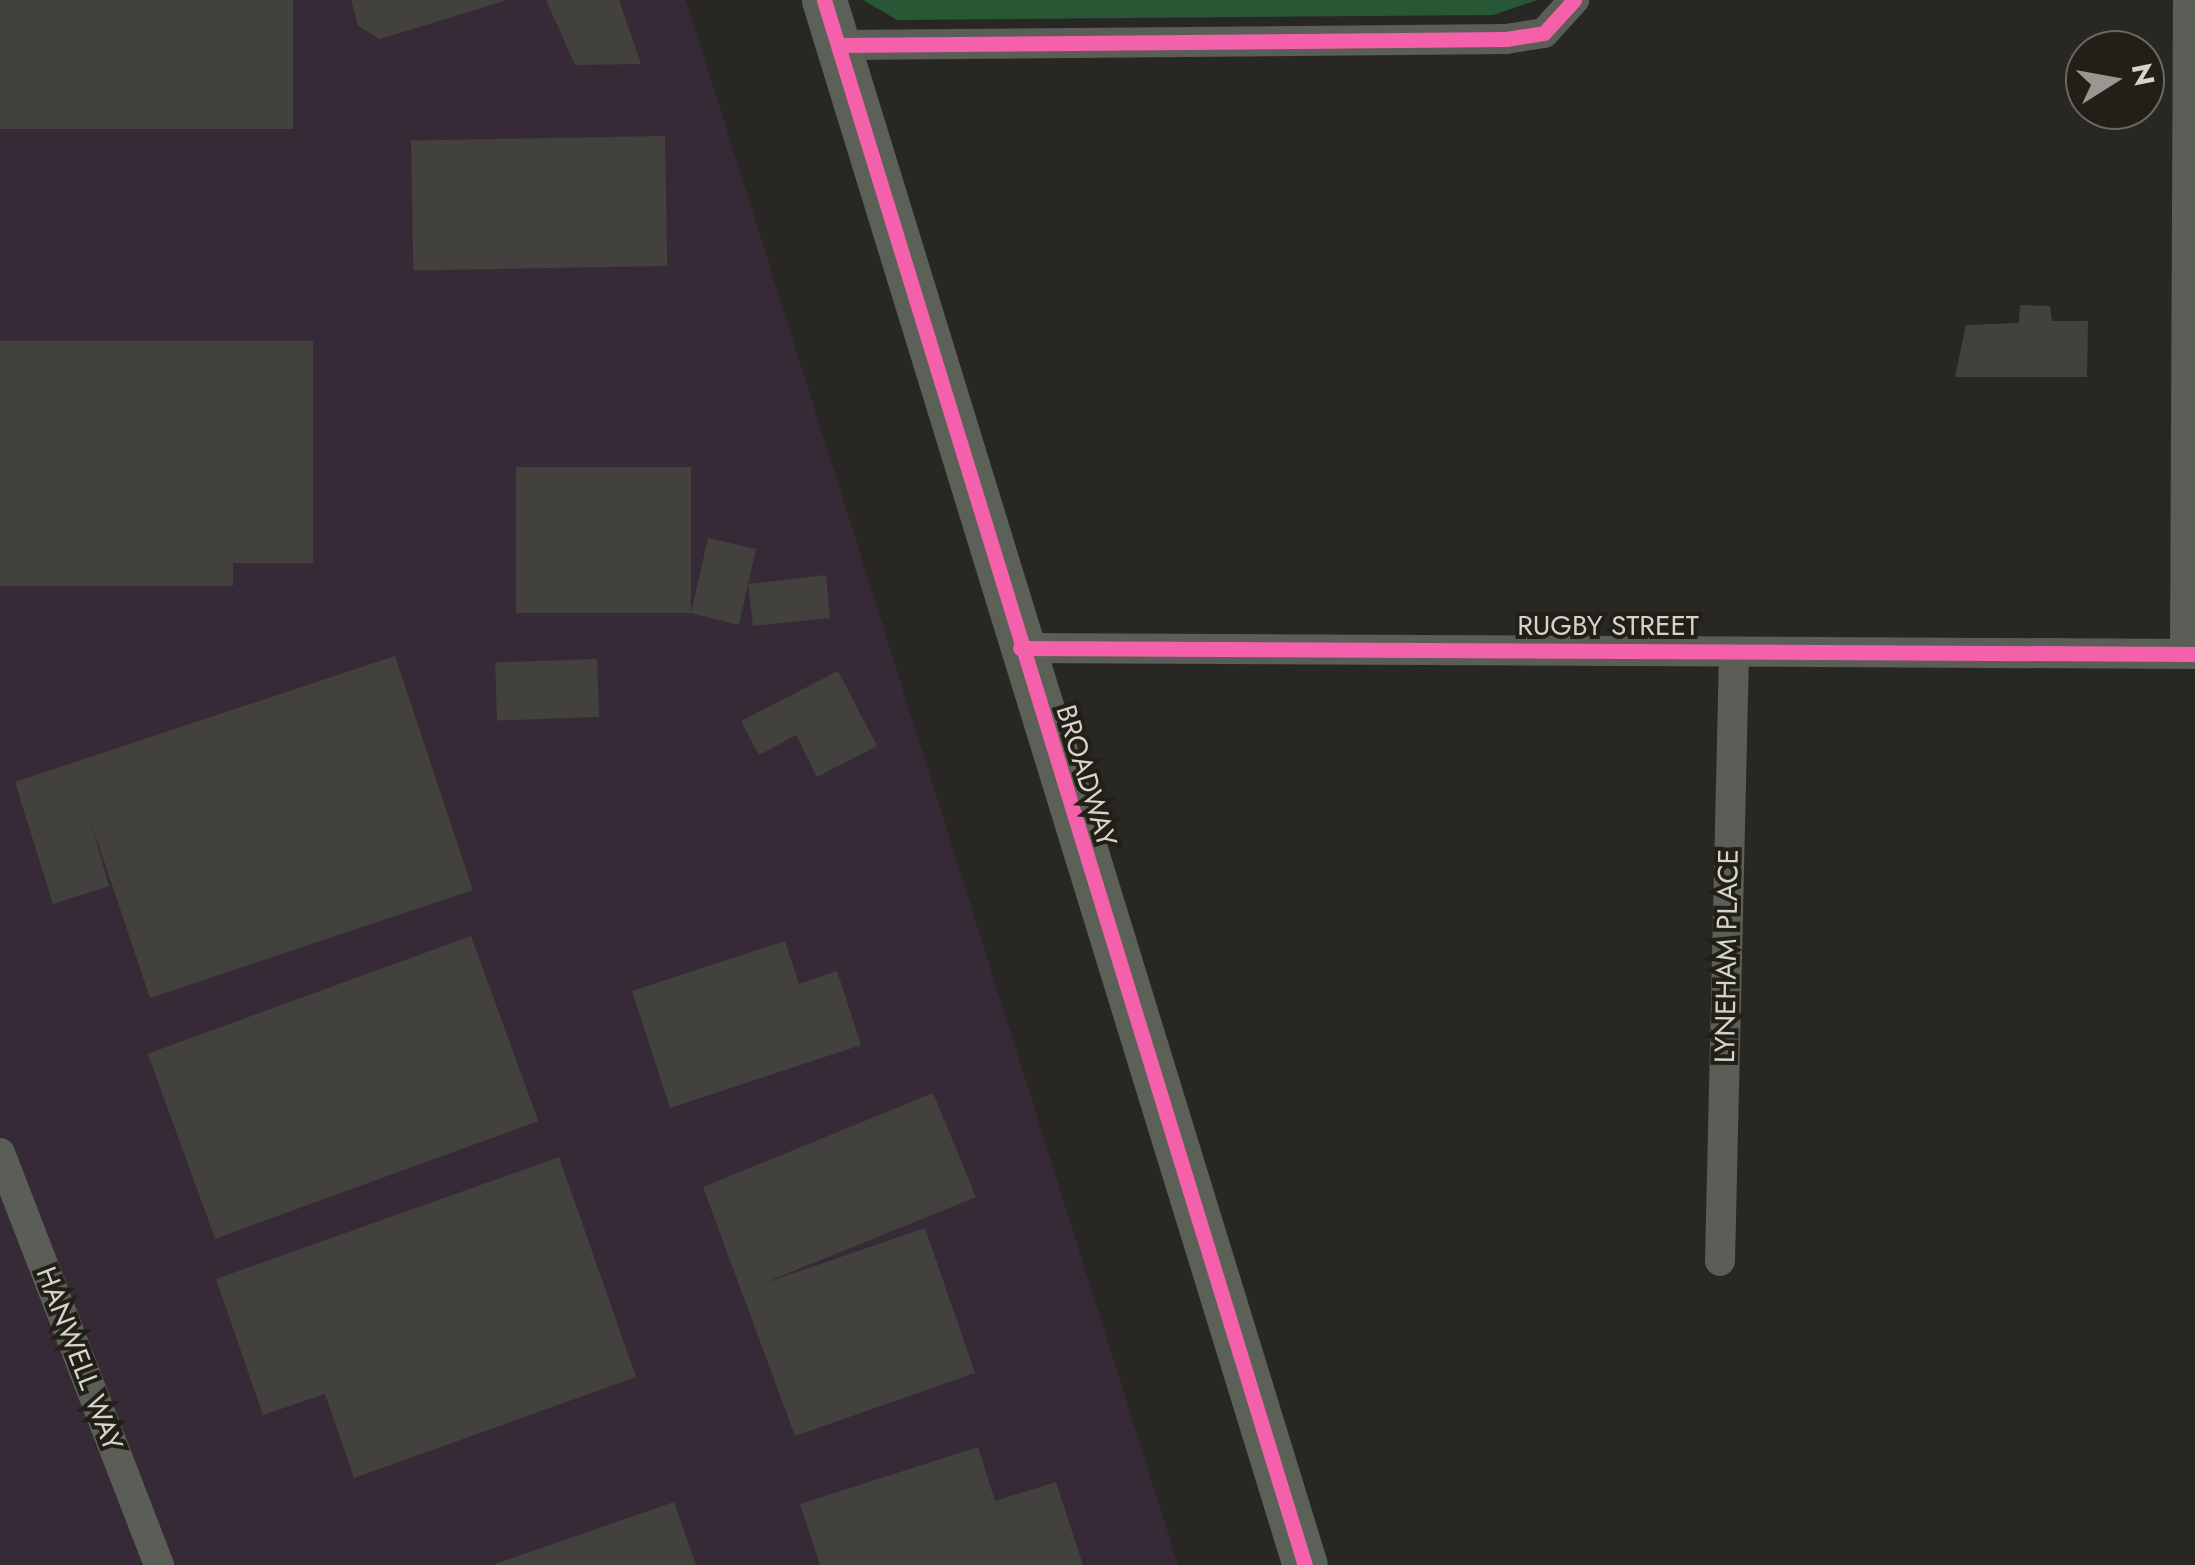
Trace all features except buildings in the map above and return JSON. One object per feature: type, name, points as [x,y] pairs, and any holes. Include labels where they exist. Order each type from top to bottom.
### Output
[{"type":"street","name":"BROADWAY","points":[[824,0],[1304,1565]]},
{"type":"street","points":[[838,45],[1506,39],[1544,33],[1574,0]]},
{"type":"street","points":[[2188,0],[2190,654]]},
{"type":"street","name":"RUGBY STREET","points":[[1020,648],[2190,654]]},
{"type":"street","name":"LYNEHAM PLACE","points":[[1720,1261],[1734,652]]},
{"type":"street","name":"HANWELL WAY","points":[[0,1153],[158,1565]]},
{"type":"shaded area","points":[[0,0],[686,0],[1178,1565],[0,1565]]},
{"type":"green space","points":[[863,0],[1537,0],[1493,15],[897,20]]},
{"type":"cycle path","points":[[824,0],[1305,1565]]},
{"type":"cycle path","points":[[838,45],[1506,39],[1544,33],[1574,0]]},
{"type":"cycle path","points":[[1020,648],[2195,654]]}]
